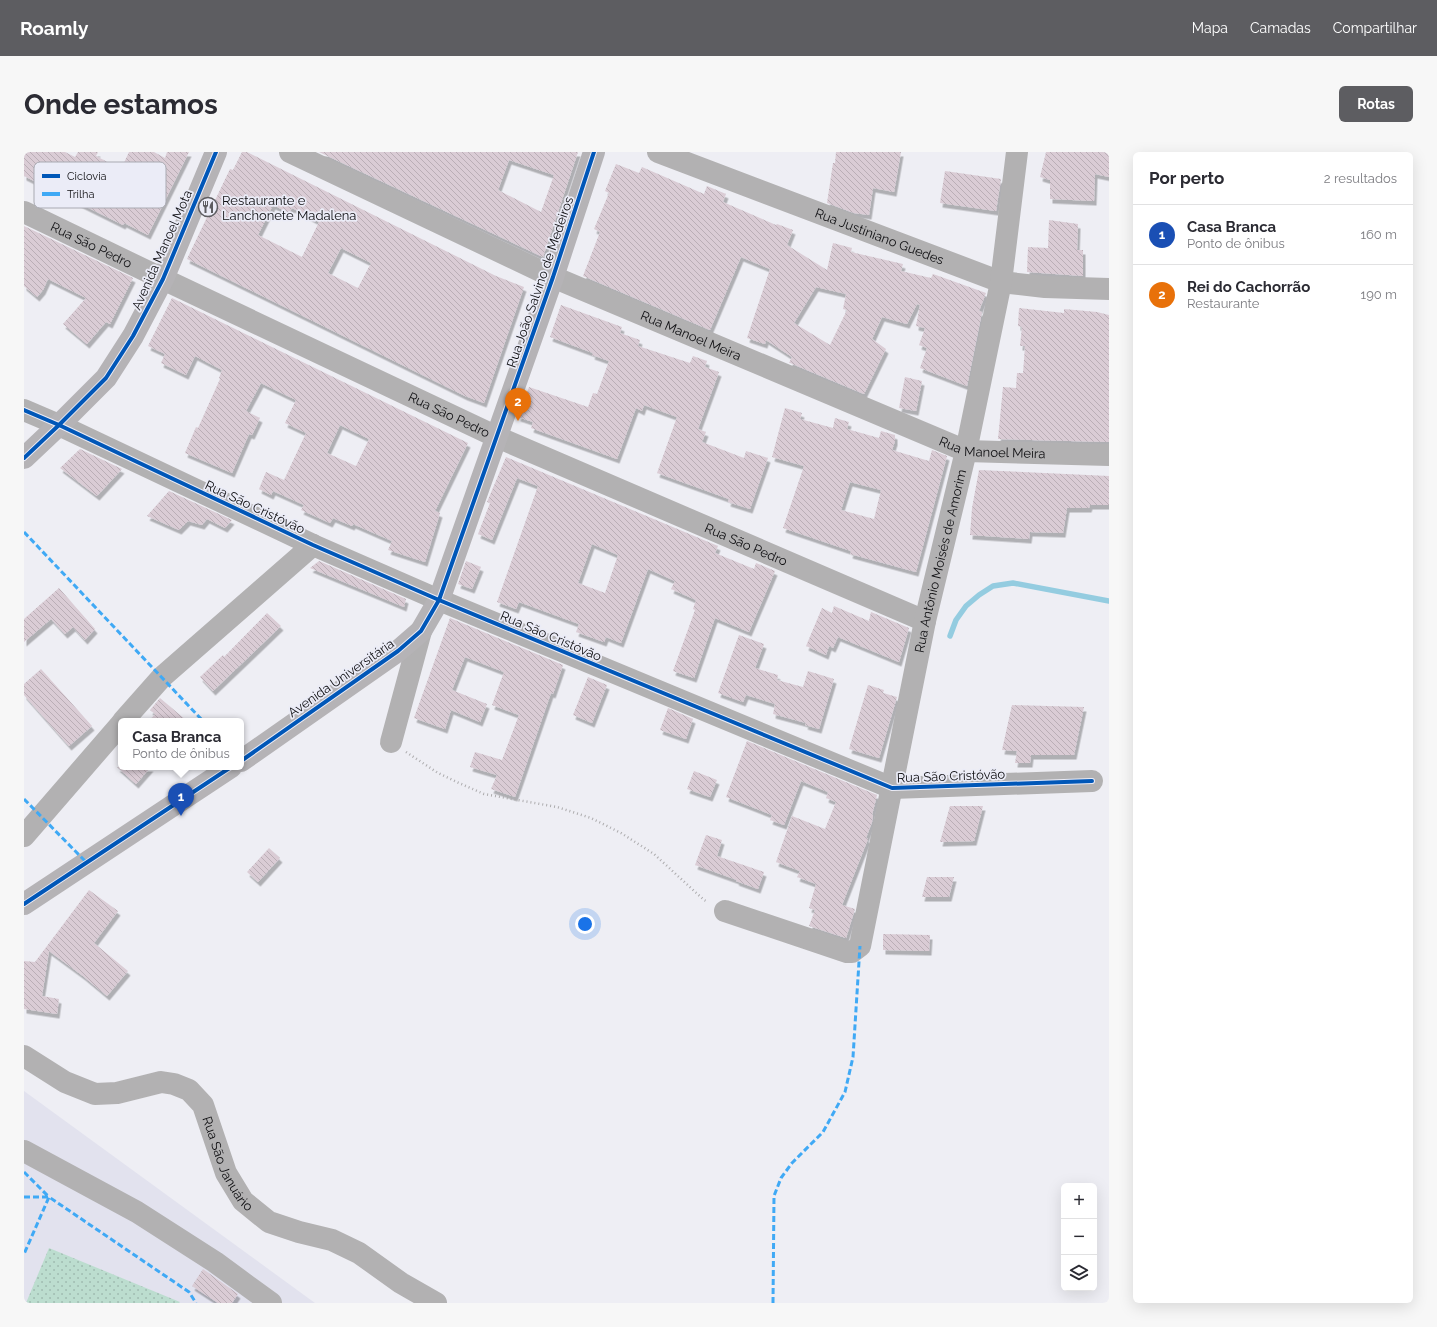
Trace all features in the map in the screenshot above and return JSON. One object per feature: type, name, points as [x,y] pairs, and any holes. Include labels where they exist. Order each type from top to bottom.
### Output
[{"type":"main road","name":"Avenida Manoel Mota","points":[[24,458],[106,378],[133,336],[163,279],[216,152]]},
{"type":"main road","name":"Rua João Salvino de Medeiros","points":[[439,600],[553,277],[594,152]]},
{"type":"main road","name":"Avenida Universitária","points":[[244,759],[398,651],[421,630],[439,600]]},
{"type":"main road","points":[[24,904],[226,770]]},
{"type":"street","name":"Rua Manoel Meira","points":[[290,152],[553,277],[966,451],[1109,454]]},
{"type":"street","name":"Rua Justiniano Guedes","points":[[658,152],[1001,282],[1045,287],[1109,289]]},
{"type":"street","name":"Rua Antônio Moisés de Amorim","points":[[725,911],[847,952],[852,952],[860,946],[925,621],[966,451],[1001,282],[1017,152]]},
{"type":"street","name":"Rua São Pedro","points":[[24,212],[497,437],[925,621]]},
{"type":"street","name":"Rua São Cristóvão","points":[[24,410],[59,425],[313,545],[439,600],[892,788],[1092,781]]},
{"type":"street","points":[[126,718],[162,677],[313,545]]},
{"type":"street","points":[[391,742],[421,630]]},
{"type":"street","points":[[24,836],[118,727]]},
{"type":"street","name":"Rua São Januário","points":[[24,1056],[65,1082],[95,1094],[117,1093],[161,1082],[174,1084],[189,1090],[204,1105],[226,1174],[243,1201],[269,1222],[299,1232],[332,1240],[359,1253],[401,1283],[436,1303]]},
{"type":"street","points":[[24,1151],[137,1212],[215,1262],[271,1303]]},
{"type":"path","points":[[391,742],[438,773],[484,794],[557,807],[591,818],[609,827],[654,854],[704,900],[725,911]]},
{"type":"shaded area","points":[[24,1091],[315,1303],[24,1303]]},
{"type":"green space","points":[[49,1248],[180,1302],[26,1303]]},
{"type":"building","points":[[24,152],[65,152],[75,157],[78,152],[98,152],[96,156],[108,162],[34,162],[34,181],[24,176]]},
{"type":"building","points":[[129,152],[154,152],[165,158],[167,152],[189,152],[166,199],[166,162],[124,162]]},
{"type":"building","points":[[242,152],[247,152],[496,276],[524,287],[484,403],[465,396],[187,259],[230,169],[233,170]],"holes":[[[273,205],[289,213],[292,208],[319,222],[302,257],[258,235]],[[341,248],[371,263],[358,288],[328,273]]]},
{"type":"building","points":[[319,152],[578,152],[543,257]],"holes":[[[509,160],[554,175],[541,212],[498,190]]]},
{"type":"building","points":[[836,152],[901,152],[894,192],[873,188],[869,215],[854,213],[827,203]]},
{"type":"building","points":[[1046,152],[1109,152],[1109,177],[1095,174],[1094,201],[1050,199],[1050,180],[1040,177]]},
{"type":"building","points":[[616,164],[639,173],[642,167],[704,194],[707,186],[726,194],[723,202],[776,225],[777,224],[793,230],[787,245],[827,270],[833,243],[852,248],[851,252],[903,264],[901,271],[931,278],[933,274],[986,293],[979,311],[982,312],[967,386],[920,368],[927,348],[919,345],[925,328],[916,326],[920,305],[917,304],[907,324],[882,317],[872,339],[886,349],[864,394],[789,363],[792,357],[766,340],[765,344],[747,338],[770,269],[741,257],[710,330],[583,276],[600,232],[594,229],[609,193],[605,191]],"holes":[[[816,287],[846,294],[843,309],[847,310],[830,345],[794,323]]]},
{"type":"building","points":[[945,171],[1001,179],[996,211],[940,203]]},
{"type":"building","points":[[89,208],[161,208],[148,235],[124,223],[123,225]]},
{"type":"building","points":[[1049,220],[1078,224],[1077,250],[1083,250],[1083,276],[1027,272],[1028,247],[1048,248]]},
{"type":"building","points":[[24,226],[133,278],[110,324],[106,322],[87,344],[63,324],[86,298],[48,279],[43,290],[37,297],[24,286]]},
{"type":"building","points":[[172,298],[468,443],[435,511],[440,513],[425,562],[388,550],[392,541],[353,524],[352,526],[333,518],[330,523],[301,510],[304,505],[273,491],[271,495],[259,489],[266,472],[284,480],[306,433],[285,423],[296,400],[261,383],[246,411],[260,418],[252,435],[249,434],[232,473],[185,453],[220,379],[222,370],[195,356],[186,375],[161,363],[165,354],[148,346]],"holes":[[[340,425],[369,439],[356,466],[327,453]]]},
{"type":"building","points":[[561,305],[622,327],[620,333],[640,340],[638,346],[690,363],[693,356],[707,361],[705,367],[719,372],[698,429],[706,432],[702,442],[744,458],[746,451],[768,458],[750,509],[728,502],[729,499],[657,473],[677,417],[644,405],[642,411],[636,408],[617,459],[531,428],[533,422],[518,417],[529,387],[588,407],[593,393],[597,394],[609,361],[592,355],[593,353],[550,337]]},
{"type":"building","points":[[1019,308],[1064,313],[1064,309],[1097,312],[1109,315],[1109,442],[998,439],[1003,387],[1016,388],[1017,373],[1023,373],[1025,346],[1020,346],[1022,327],[1018,326]]},
{"type":"building","points":[[905,377],[922,381],[916,411],[899,408]]},
{"type":"building","points":[[785,408],[802,413],[800,419],[833,428],[835,418],[849,422],[847,429],[879,438],[881,431],[895,435],[892,450],[929,461],[932,450],[947,456],[916,572],[850,554],[851,551],[783,528],[804,466],[772,457]],"holes":[[[850,482],[881,490],[874,519],[841,510]]]},
{"type":"building","points":[[80,449],[122,469],[97,496],[60,468]]},
{"type":"building","points":[[506,457],[718,546],[715,553],[754,569],[756,563],[775,571],[749,632],[715,618],[694,678],[673,671],[695,610],[693,609],[696,600],[671,589],[675,581],[648,569],[621,643],[606,637],[604,642],[576,632],[579,624],[519,602],[516,609],[497,602],[538,486],[517,478],[492,540],[478,534],[490,503],[487,502]],"holes":[[[592,544],[618,555],[605,593],[578,583]]]},
{"type":"building","points":[[979,470],[1109,476],[1109,505],[1090,505],[1089,508],[1067,508],[1063,533],[1030,532],[1029,539],[970,535],[972,508]]},
{"type":"building","points":[[169,491],[232,520],[225,528],[207,519],[202,525],[188,521],[179,530],[147,516]]},
{"type":"building","points":[[319,561],[406,599],[404,607],[310,568]]},
{"type":"building","points":[[466,561],[481,567],[472,589],[458,584]]},
{"type":"building","points":[[59,588],[95,629],[85,640],[73,627],[65,634],[51,619],[24,642],[24,619]]},
{"type":"building","points":[[834,606],[869,621],[871,612],[909,628],[899,662],[838,637],[833,648],[829,646],[826,655],[806,646],[822,608],[832,613]]},
{"type":"building","points":[[267,613],[281,626],[213,691],[200,677],[223,655],[224,657]]},
{"type":"building","points":[[450,618],[563,665],[553,694],[551,693],[515,797],[491,789],[497,775],[470,767],[475,752],[502,760],[519,715],[492,705],[504,672],[465,657],[452,690],[487,704],[480,722],[451,710],[445,729],[414,718]]},
{"type":"building","points":[[739,635],[764,644],[755,668],[778,675],[777,680],[803,687],[808,671],[834,679],[819,729],[805,725],[806,723],[773,714],[775,704],[746,695],[743,702],[718,693]]},
{"type":"building","points":[[41,669],[92,726],[69,746],[24,695],[24,684]]},
{"type":"building","points":[[588,677],[607,685],[592,723],[573,715]]},
{"type":"building","points":[[868,685],[884,690],[883,693],[897,697],[879,758],[849,749]]},
{"type":"building","points":[[160,698],[183,718],[152,718],[155,714],[150,710]]},
{"type":"building","points":[[1012,705],[1084,707],[1074,755],[1031,755],[1030,763],[1015,763],[1017,751],[1002,750]]},
{"type":"building","points":[[668,708],[693,719],[686,739],[660,730]]},
{"type":"building","points":[[747,741],[877,795],[872,815],[872,822],[866,838],[868,839],[842,905],[855,909],[846,938],[809,926],[815,910],[809,908],[816,884],[797,877],[800,871],[776,862],[792,816],[825,829],[836,802],[826,798],[828,792],[801,781],[784,825],[770,820],[772,815],[726,797]]},
{"type":"building","points":[[120,770],[148,770],[136,784]]},
{"type":"building","points":[[694,771],[717,780],[710,797],[687,789]]},
{"type":"building","points":[[950,806],[983,806],[974,841],[940,842]]},
{"type":"building","points":[[706,835],[722,840],[717,856],[764,872],[758,889],[695,865]]},
{"type":"building","points":[[269,848],[280,858],[258,882],[247,872]]},
{"type":"building","points":[[927,877],[954,877],[949,897],[922,897]]},
{"type":"building","points":[[89,890],[118,911],[94,943],[128,971],[107,996],[49,951],[42,996],[59,999],[57,1014],[24,1009],[24,961],[35,962]]},
{"type":"building","points":[[883,934],[930,935],[929,951],[883,950]]},
{"type":"building","points":[[203,1269],[238,1294],[232,1303],[218,1303],[192,1286]]},
{"type":"waterway","points":[[950,636],[956,620],[966,606],[993,586],[1013,583],[1109,601]]},
{"type":"marked path","points":[[24,532],[200,718]]},
{"type":"marked path","points":[[24,799],[86,862]]},
{"type":"marked path","points":[[773,1303],[774,1196],[781,1178],[792,1163],[823,1132],[845,1092],[853,1057],[860,946]]},
{"type":"marked path","points":[[24,1172],[49,1197],[24,1254]]},
{"type":"marked path","points":[[24,1197],[49,1197],[189,1292],[196,1303]]},
{"type":"cycle path","points":[[24,458],[106,378],[133,336],[163,279],[216,152]]},
{"type":"cycle path","points":[[244,759],[398,651],[421,631],[439,600],[553,277],[594,152]]},
{"type":"cycle path","points":[[24,410],[59,425],[313,545],[439,600],[892,788],[1092,781]]},
{"type":"cycle path","points":[[24,904],[226,770]]},
{"type":"place","name":"Restaurante e Lanchonete Madalena","points":[[208,207]]},
{"type":"place","name":"Rei do Cachorrão","points":[[518,421]]},
{"type":"place","name":"Casa Branca","points":[[181,816]]}]
